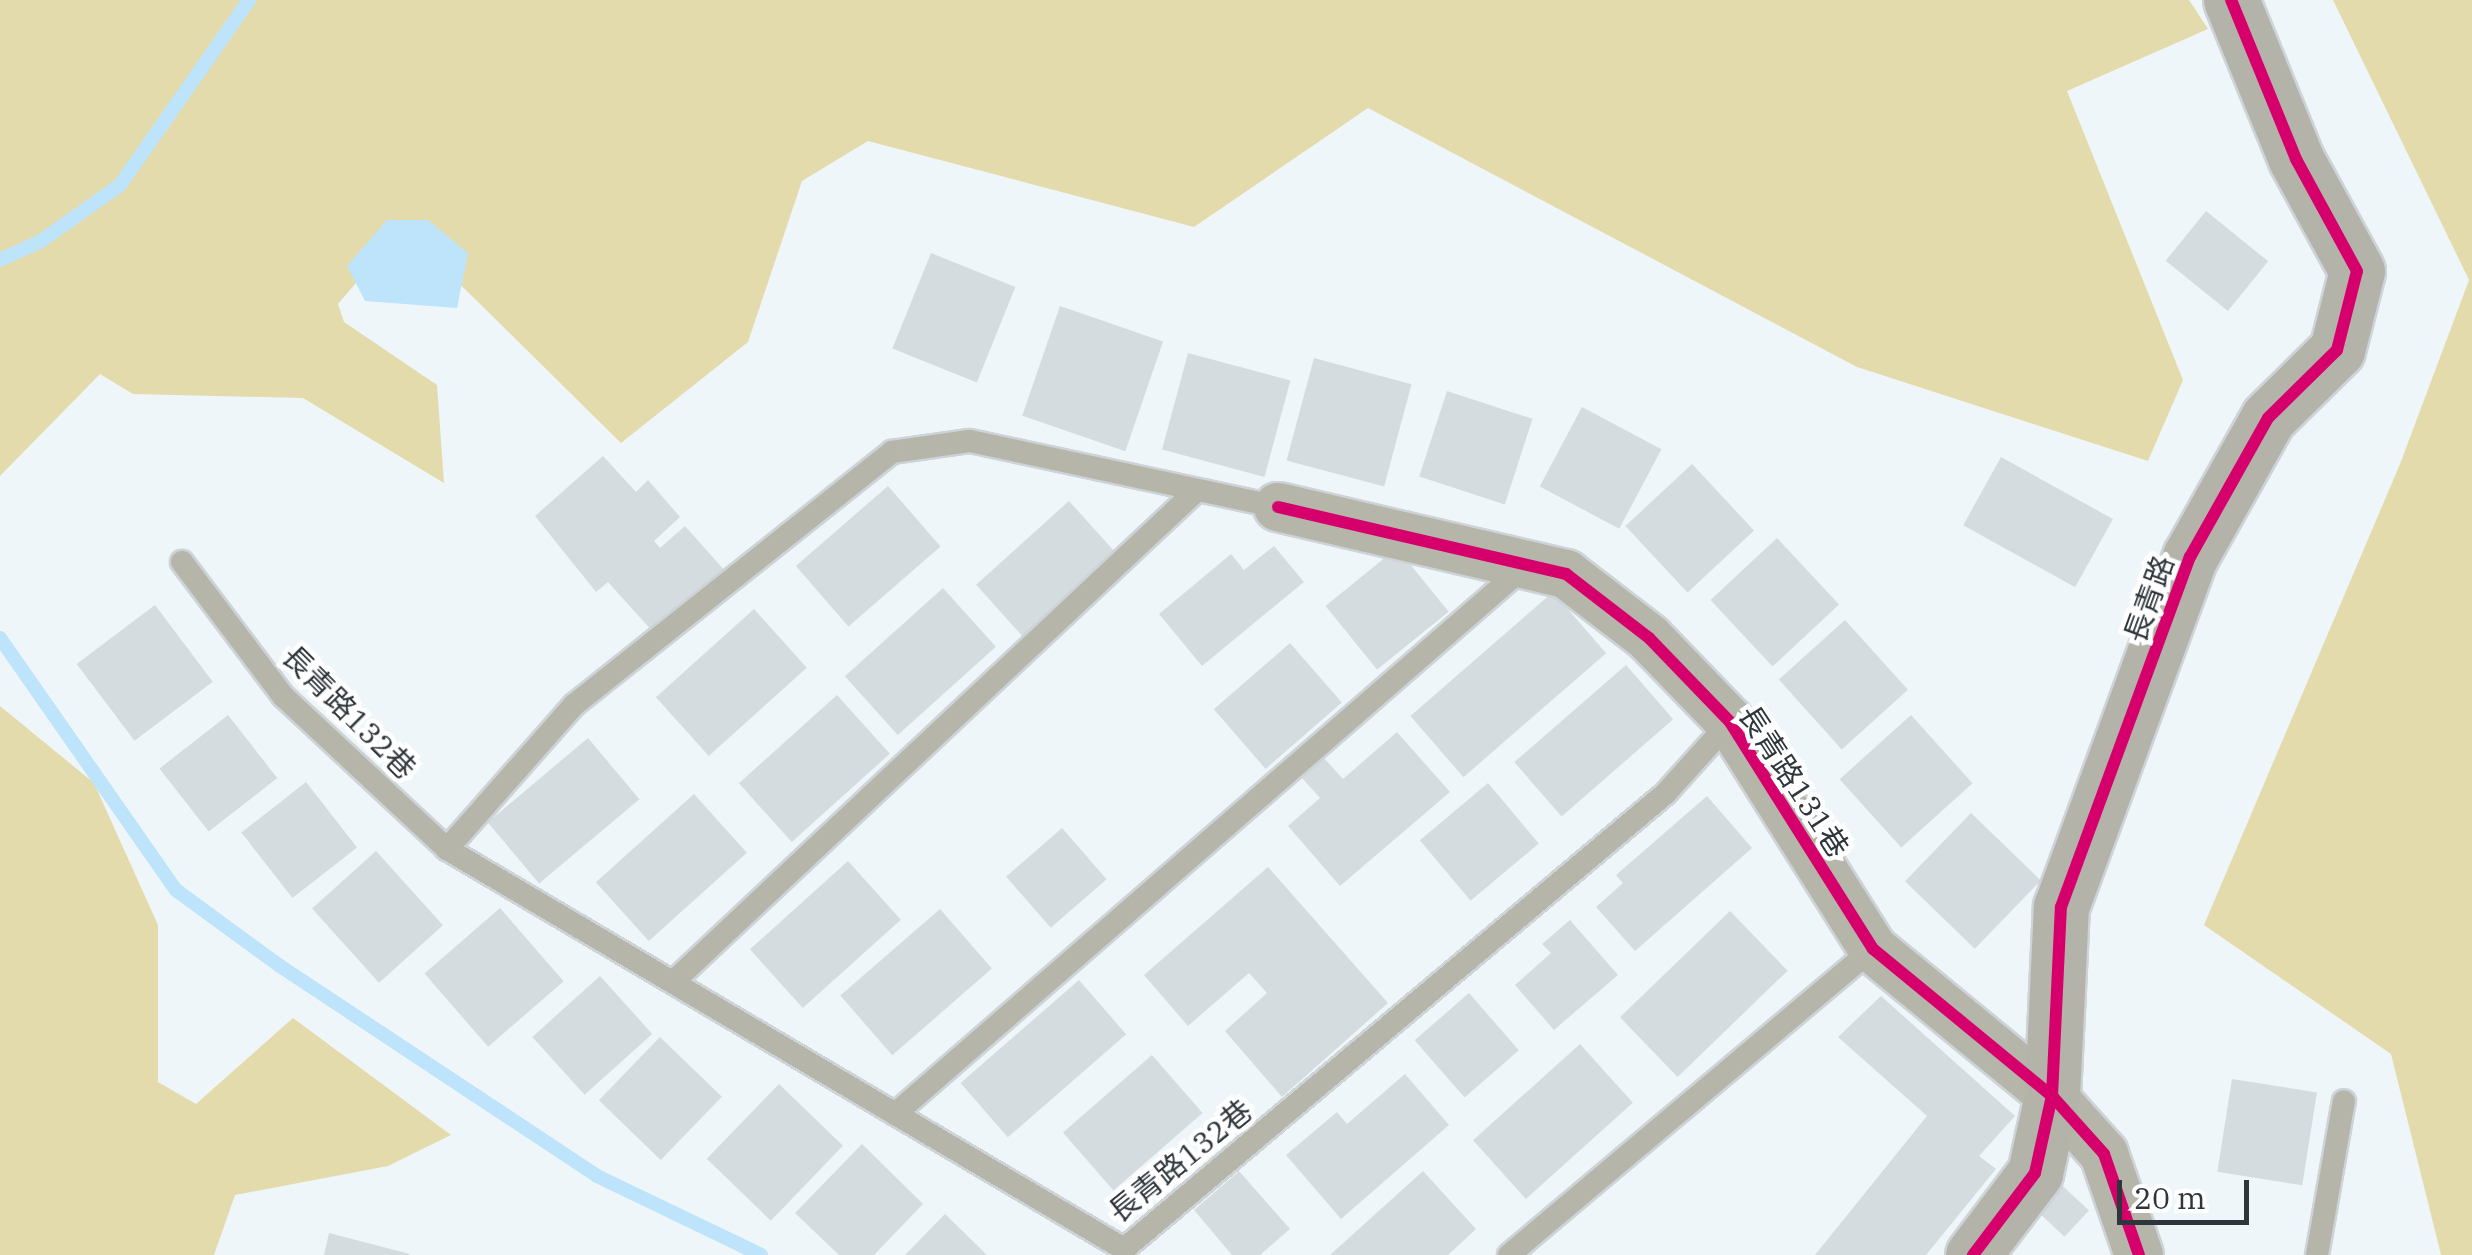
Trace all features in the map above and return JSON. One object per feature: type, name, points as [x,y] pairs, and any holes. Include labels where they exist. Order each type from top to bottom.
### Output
[{"type":"street","name":"長青路","points":[[1974,1255],[2035,1174],[2052,1096],[2061,907],[2190,557],[2268,418],[2337,350],[2356,271],[2296,159],[2232,0]]},
{"type":"street","name":"長青路131巷","points":[[1278,507],[1522,568],[1566,574],[1649,638],[1730,722],[1873,950],[2052,1096],[2104,1154],[2139,1255]]},
{"type":"lane","points":[[447,849],[574,705],[892,452],[969,441],[1194,493],[1278,507]]},
{"type":"lane","points":[[673,982],[1194,493]]},
{"type":"lane","name":"長青路132巷","points":[[182,562],[283,696],[447,849],[1129,1252],[1666,793],[1730,722]]},
{"type":"lane","points":[[895,1114],[1522,568]]},
{"type":"lane","points":[[1509,1255],[1873,950]]},
{"type":"lane","points":[[2318,1255],[2344,1101]]},
{"type":"shaded area","points":[[0,0],[2189,0],[2208,29],[2067,91],[2183,380],[2148,461],[1857,367],[1368,108],[1194,227],[868,141],[802,181],[748,342],[621,443],[403,228],[338,304],[344,322],[437,385],[444,483],[303,398],[133,394],[100,374],[0,476]]},
{"type":"shaded area","points":[[2333,0],[2472,0],[2472,1255],[2441,1255],[2391,1054],[2204,925],[2400,464],[2469,280]]},
{"type":"shaded area","points":[[0,706],[94,783],[158,925],[158,1082],[196,1104],[293,1018],[451,1135],[388,1166],[235,1195],[214,1255],[0,1255]]},
{"type":"water","points":[[387,220],[428,220],[468,253],[457,308],[365,301],[347,266]]},
{"type":"building","points":[[2206,211],[2268,261],[2228,311],[2166,261]]},
{"type":"building","points":[[931,253],[1015,287],[977,383],[892,348]]},
{"type":"building","points":[[1060,306],[1163,341],[1125,451],[1022,416]]},
{"type":"building","points":[[1188,353],[1290,380],[1265,477],[1162,450]]},
{"type":"building","points":[[1314,358],[1412,384],[1384,487],[1287,460]]},
{"type":"building","points":[[1447,391],[1533,419],[1505,504],[1419,477]]},
{"type":"building","points":[[1582,407],[1661,449],[1619,529],[1540,486]]},
{"type":"building","points":[[603,456],[636,492],[648,480],[680,517],[654,541],[660,548],[685,526],[726,572],[663,643],[608,582],[596,592],[535,516]]},
{"type":"building","points":[[2001,457],[2113,519],[2075,587],[1963,525]]},
{"type":"building","points":[[1692,464],[1754,531],[1688,593],[1625,526]]},
{"type":"building","points":[[888,486],[940,546],[848,626],[796,566]]},
{"type":"building","points":[[1069,501],[1117,555],[1024,638],[976,585]]},
{"type":"building","points":[[1777,538],[1839,605],[1773,667],[1710,600]]},
{"type":"building","points":[[1274,546],[1304,582],[1202,666],[1159,614],[1231,554],[1244,570]]},
{"type":"building","points":[[1397,548],[1449,612],[1377,670],[1326,606]]},
{"type":"building","points":[[943,588],[996,647],[898,735],[845,676]]},
{"type":"building","points":[[1553,592],[1606,653],[1464,777],[1410,716]]},
{"type":"building","points":[[155,605],[213,682],[135,741],[77,664]]},
{"type":"building","points":[[754,609],[807,668],[709,756],[656,697]]},
{"type":"building","points":[[1845,620],[1908,690],[1842,749],[1779,680]]},
{"type":"building","points":[[1290,643],[1342,703],[1266,769],[1214,709]]},
{"type":"building","points":[[1626,665],[1673,719],[1562,816],[1514,762]]},
{"type":"building","points":[[837,695],[890,754],[792,842],[739,783]]},
{"type":"building","points":[[228,715],[277,778],[209,832],[159,769]]},
{"type":"building","points":[[1911,715],[1973,783],[1901,848],[1840,779]]},
{"type":"building","points":[[1397,732],[1450,792],[1340,886],[1288,826],[1320,798],[1301,777],[1324,758],[1343,779]]},
{"type":"building","points":[[588,738],[639,799],[539,883],[488,822]]},
{"type":"building","points":[[306,782],[357,847],[292,898],[241,832]]},
{"type":"building","points":[[1488,783],[1539,844],[1471,901],[1420,840]]},
{"type":"building","points":[[694,794],[747,853],[649,941],[596,882]]},
{"type":"building","points":[[1707,796],[1752,848],[1635,951],[1596,907],[1623,883],[1616,875]]},
{"type":"building","points":[[1971,813],[2041,880],[1975,949],[1905,881]]},
{"type":"building","points":[[1062,828],[1107,879],[1051,928],[1006,877]]},
{"type":"building","points":[[376,851],[443,925],[379,983],[312,909]]},
{"type":"building","points":[[848,861],[901,920],[803,1008],[750,949]]},
{"type":"building","points":[[1268,867],[1388,1003],[1282,1097],[1225,1031],[1267,993],[1249,973],[1188,1026],[1144,975]]},
{"type":"building","points":[[500,908],[564,981],[488,1047],[425,974]]},
{"type":"building","points":[[940,909],[992,969],[892,1055],[840,996]]},
{"type":"building","points":[[1730,911],[1788,971],[1678,1077],[1620,1017]]},
{"type":"building","points":[[1570,920],[1618,975],[1554,1030],[1515,985],[1551,953],[1542,944]]},
{"type":"building","points":[[600,976],[652,1034],[585,1095],[532,1037]]},
{"type":"building","points":[[1079,980],[1126,1034],[1008,1137],[961,1083]]},
{"type":"building","points":[[1469,993],[1519,1050],[1465,1098],[1415,1040]]},
{"type":"building","points":[[1881,996],[2015,1116],[1979,1156],[1996,1169],[1926,1255],[1815,1255],[1927,1116],[1838,1037]]},
{"type":"building","points":[[660,1037],[722,1097],[661,1160],[599,1100]]},
{"type":"building","points":[[1580,1044],[1633,1103],[1526,1199],[1473,1140]]},
{"type":"building","points":[[1152,1055],[1203,1113],[1113,1191],[1063,1132]]},
{"type":"building","points":[[1405,1074],[1449,1125],[1341,1219],[1286,1155],[1337,1112],[1347,1124]]},
{"type":"building","points":[[2232,1079],[2317,1092],[2302,1185],[2217,1172]]},
{"type":"building","points":[[779,1084],[843,1146],[771,1221],[707,1159]]},
{"type":"building","points":[[862,1144],[923,1204],[874,1255],[839,1255],[795,1213]]},
{"type":"building","points":[[1239,1171],[1290,1229],[1260,1255],[1232,1255],[1194,1210]]},
{"type":"building","points":[[1423,1171],[1476,1229],[1448,1255],[1330,1255]]},
{"type":"building","points":[[2051,1175],[2089,1210],[2064,1237],[2026,1201]]},
{"type":"building","points":[[945,1214],[987,1255],[905,1255]]},
{"type":"building","points":[[329,1233],[410,1254],[324,1255]]},
{"type":"waterway","points":[[0,260],[41,241],[120,185],[249,0]]},
{"type":"waterway","points":[[0,638],[176,890],[280,966],[597,1176],[761,1255]]},
{"type":"cycle path","points":[[1973,1255],[2035,1173],[2052,1096],[2061,907],[2190,557],[2268,418],[2337,350],[2357,271],[2296,159],[2231,0]]},
{"type":"cycle path","points":[[1278,507],[1566,574],[1649,638],[1730,722],[1873,949],[2052,1096],[2104,1154],[2139,1255]]}]
